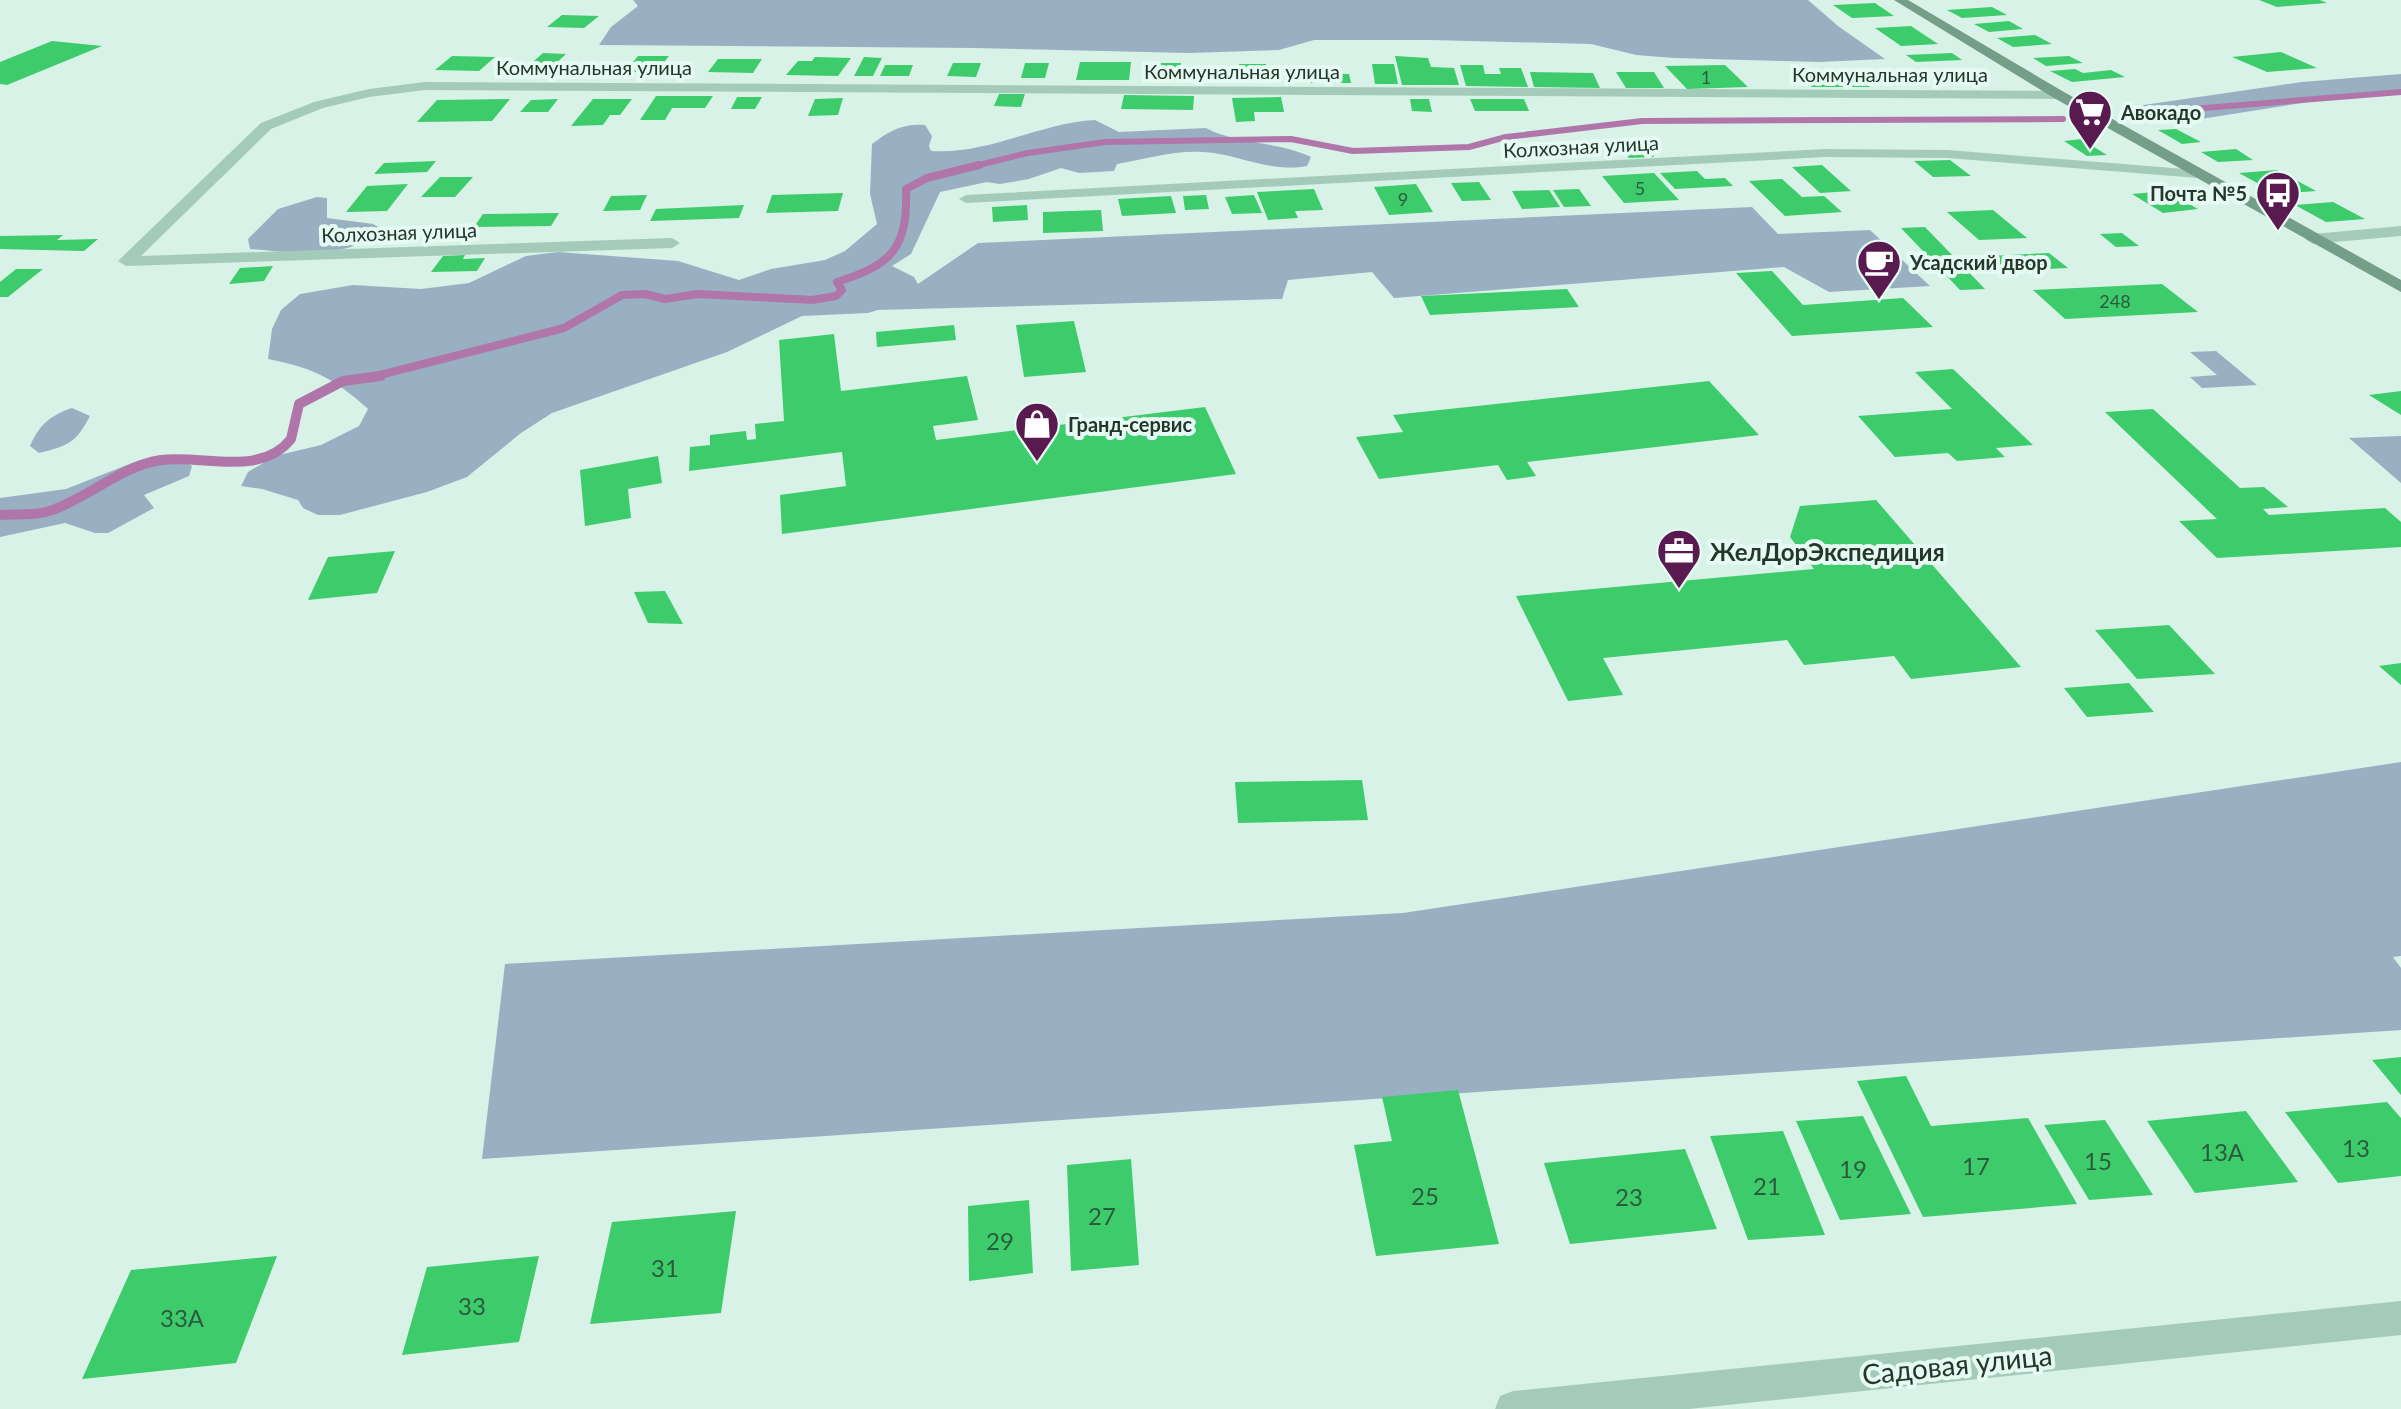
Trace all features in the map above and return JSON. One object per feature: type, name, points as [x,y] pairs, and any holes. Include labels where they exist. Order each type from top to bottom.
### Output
[{"type":"street","points":[[1900,0],[2059,95],[2401,287]]},
{"type":"street","name":"Коммунальная улица","points":[[126,261],[266,126],[319,105],[369,93],[425,86],[2059,95]]},
{"type":"street","name":"Колхозная улица","points":[[966,199],[1825,153],[1948,154],[2198,174]]},
{"type":"street","points":[[2313,239],[2401,231]]},
{"type":"street","name":"Колхозная улица","points":[[126,261],[672,243]]},
{"type":"street","name":"Садовая улица","points":[[1513,1409],[2401,1318]]},
{"type":"shaded area","points":[[633,0],[1808,0],[1885,59],[1819,62],[1674,58],[1636,55],[1591,44],[1430,40],[1314,40],[1279,50],[1189,53],[599,45],[611,27],[638,6]]},
{"type":"shaded area","points":[[2401,74],[2401,95],[2353,95],[2169,124],[2137,118],[2123,108],[2302,82]]},
{"type":"shaded area","points":[[1095,120],[1119,132],[1206,128],[1311,157],[1307,166],[1280,167],[1216,153],[1182,152],[1117,164],[1114,171],[1079,173],[1061,168],[1029,179],[1000,184],[987,182],[940,192],[911,254],[892,266],[914,277],[918,284],[978,243],[1752,207],[1778,234],[1870,230],[1930,286],[1829,292],[1784,267],[1394,298],[1372,272],[1288,280],[1282,299],[878,310],[802,316],[727,352],[552,413],[521,433],[467,477],[427,492],[340,515],[318,515],[303,508],[298,500],[241,486],[248,472],[275,456],[321,445],[359,426],[368,409],[322,376],[268,359],[272,329],[281,310],[300,294],[353,285],[421,289],[469,283],[526,256],[558,252],[678,261],[739,280],[771,269],[825,260],[845,251],[877,224],[870,194],[872,144],[897,129],[925,125],[932,136],[931,151],[952,151],[993,144],[1074,122]]},
{"type":"shaded area","points":[[317,197],[327,198],[327,218],[373,224],[380,228],[368,239],[337,250],[301,253],[250,249],[248,239],[278,209]]},
{"type":"shaded area","points":[[2216,351],[2257,385],[2202,388],[2190,377],[2217,375],[2190,352]]},
{"type":"shaded area","points":[[72,408],[90,416],[75,438],[39,453],[30,446],[46,422]]},
{"type":"shaded area","points":[[2401,436],[2401,483],[2349,438]]},
{"type":"shaded area","points":[[162,455],[180,459],[192,466],[189,476],[144,495],[154,508],[108,533],[95,533],[65,523],[0,537],[0,498],[66,489],[137,461]]},
{"type":"shaded area","points":[[2401,762],[2401,956],[2393,957],[2401,968],[2401,1030],[482,1159],[505,964],[1403,913]]},
{"type":"building","points":[[2259,0],[2320,0],[2327,3],[2277,7]]},
{"type":"building","points":[[1875,3],[1894,16],[1852,18],[1833,5]]},
{"type":"building","points":[[1992,7],[2007,15],[1962,18],[1947,10]]},
{"type":"building","points":[[562,15],[599,16],[584,28],[547,27]]},
{"type":"building","points":[[2009,21],[2023,29],[1989,32],[1974,24]]},
{"type":"building","points":[[1911,26],[1938,44],[1901,46],[1875,28]]},
{"type":"building","points":[[2035,35],[2052,44],[2013,47],[1997,38]]},
{"type":"building","points":[[52,41],[102,46],[7,85],[0,84],[0,62]]},
{"type":"building","points":[[2281,52],[2317,68],[2267,72],[2232,57]]},
{"type":"building","points":[[543,53],[566,54],[550,69],[526,68]]},
{"type":"building","points":[[1952,53],[1962,60],[1916,62],[1906,55]]},
{"type":"building","points":[[452,56],[495,57],[479,71],[435,70]]},
{"type":"building","points":[[638,56],[669,56],[656,72],[625,72]]},
{"type":"building","points":[[1395,56],[1428,58],[1431,67],[1454,68],[1459,85],[1402,85]]},
{"type":"building","points":[[2069,56],[2083,63],[2046,66],[2033,58]]},
{"type":"building","points":[[815,57],[851,58],[838,76],[786,75],[798,61],[812,61]]},
{"type":"building","points":[[864,57],[882,58],[873,76],[854,76]]},
{"type":"building","points":[[718,59],[762,59],[753,73],[708,72]]},
{"type":"building","points":[[1080,62],[1131,62],[1129,80],[1076,80]]},
{"type":"building","points":[[953,63],[981,63],[976,77],[947,76]]},
{"type":"building","points":[[1025,63],[1049,63],[1045,78],[1021,78]]},
{"type":"building","points":[[1154,63],[1181,63],[1179,80],[1152,80]]},
{"type":"building","points":[[1239,64],[1266,64],[1267,82],[1239,82]]},
{"type":"building","points":[[1372,64],[1394,64],[1398,84],[1375,84]]},
{"type":"building","points":[[885,65],[913,65],[909,76],[880,76]]},
{"type":"building","points":[[1460,65],[1483,65],[1485,74],[1501,74],[1499,68],[1521,68],[1528,87],[1466,86]]},
{"type":"building","points":[[1725,65],[1748,87],[1687,89],[1665,66]]},
{"type":"building","points":[[1203,69],[1229,69],[1229,80],[1203,80]]},
{"type":"building","points":[[2075,69],[2083,73],[2111,70],[2125,77],[2072,82],[2050,71]]},
{"type":"building","points":[[1530,72],[1593,73],[1600,88],[1534,87]]},
{"type":"building","points":[[1616,72],[1654,72],[1664,88],[1626,88]]},
{"type":"building","points":[[1309,73],[1349,74],[1351,83],[1311,83]]},
{"type":"building","points":[[1801,76],[1858,76],[1870,87],[1812,87]]},
{"type":"building","points":[[999,94],[1025,94],[1021,107],[994,106]]},
{"type":"building","points":[[1124,95],[1194,96],[1193,110],[1121,109]]},
{"type":"building","points":[[656,96],[713,96],[705,108],[672,108],[665,120],[640,120]]},
{"type":"building","points":[[737,97],[762,97],[755,109],[731,109]]},
{"type":"building","points":[[1281,97],[1284,112],[1254,112],[1255,121],[1236,122],[1232,98]]},
{"type":"building","points":[[843,98],[838,115],[808,116],[815,99]]},
{"type":"building","points":[[510,99],[492,121],[417,122],[437,100]]},
{"type":"building","points":[[558,99],[548,112],[520,112],[531,100]]},
{"type":"building","points":[[593,99],[632,99],[620,115],[610,115],[603,125],[571,126]]},
{"type":"building","points":[[1410,99],[1429,99],[1432,112],[1412,111]]},
{"type":"building","points":[[1470,99],[1524,99],[1529,111],[1475,111]]},
{"type":"building","points":[[2176,129],[2201,142],[2182,144],[2158,130]]},
{"type":"building","name":"Авокадо","points":[[2082,139],[2107,155],[2087,156],[2064,141]]},
{"type":"building","points":[[1643,144],[1654,157],[1629,158],[1618,146]]},
{"type":"building","points":[[2236,149],[2253,160],[2218,162],[2201,152]]},
{"type":"building","points":[[1950,160],[1971,176],[1933,177],[1914,161]]},
{"type":"building","points":[[436,161],[427,172],[374,174],[384,163]]},
{"type":"building","points":[[1822,165],[1851,191],[1820,193],[1792,167]]},
{"type":"building","points":[[2277,170],[2316,191],[2277,194],[2239,173]]},
{"type":"building","points":[[1697,171],[1705,179],[1725,178],[1733,186],[1675,189],[1660,173]]},
{"type":"building","points":[[1654,173],[1679,200],[1624,203],[1602,176]]},
{"type":"building","points":[[440,177],[473,177],[455,197],[421,197]]},
{"type":"building","points":[[1782,179],[1802,197],[1824,196],[1842,212],[1785,216],[1749,181]]},
{"type":"building","points":[[1479,182],[1491,200],[1462,201],[1451,183]]},
{"type":"building","points":[[408,184],[387,211],[346,212],[367,186]]},
{"type":"building","points":[[1416,184],[1433,212],[1389,215],[1374,187]]},
{"type":"building","points":[[1314,189],[1323,210],[1295,211],[1298,218],[1268,220],[1257,192]]},
{"type":"building","points":[[1579,189],[1591,206],[1564,207],[1553,190]]},
{"type":"building","points":[[1549,190],[1560,207],[1522,209],[1512,191]]},
{"type":"building","points":[[2166,191],[2198,209],[2163,213],[2132,194]]},
{"type":"building","points":[[843,193],[838,211],[766,213],[772,195]]},
{"type":"building","points":[[647,195],[640,210],[603,211],[611,196]]},
{"type":"building","points":[[1206,195],[1209,209],[1185,210],[1183,196]]},
{"type":"building","points":[[1254,195],[1262,213],[1232,214],[1225,197]]},
{"type":"building","points":[[1171,196],[1176,213],[1122,216],[1118,199]]},
{"type":"building","points":[[2333,202],[2365,219],[2326,222],[2295,205]]},
{"type":"building","points":[[744,205],[739,218],[650,221],[656,209]]},
{"type":"building","points":[[1027,205],[1028,220],[993,222],[992,207]]},
{"type":"building","points":[[1101,210],[1103,231],[1043,233],[1043,212]]},
{"type":"building","points":[[1993,210],[2027,238],[1979,240],[1947,212]]},
{"type":"building","points":[[559,213],[551,226],[474,227],[483,214]]},
{"type":"building","points":[[1925,227],[1985,289],[1960,290],[1901,228]]},
{"type":"building","points":[[2122,233],[2139,246],[2116,247],[2100,234]]},
{"type":"building","points":[[63,235],[57,240],[98,239],[84,251],[0,249],[0,236]]},
{"type":"building","points":[[2049,253],[2068,268],[2008,271],[1990,256]]},
{"type":"building","points":[[465,255],[463,259],[485,258],[477,271],[431,272],[443,256]]},
{"type":"building","points":[[273,266],[264,281],[229,284],[240,268]]},
{"type":"building","points":[[16,269],[43,269],[8,297],[0,297],[0,282]]},
{"type":"building","name":"Усадский двор","points":[[1772,271],[1803,305],[1903,298],[1933,327],[1792,336],[1736,273]]},
{"type":"building","points":[[2162,284],[2198,312],[2065,319],[2033,290]]},
{"type":"building","points":[[1567,289],[1579,307],[1430,315],[1421,296]]},
{"type":"building","points":[[1074,321],[1086,372],[1024,377],[1016,325]]},
{"type":"building","points":[[954,325],[956,340],[877,347],[876,332]]},
{"type":"building","name":"Гранд-сервис","points":[[834,334],[841,391],[967,376],[978,420],[933,426],[936,440],[1205,407],[1236,474],[782,534],[780,495],[846,486],[842,452],[689,471],[690,447],[710,445],[710,435],[746,431],[747,440],[756,439],[755,424],[784,421],[779,340]]},
{"type":"building","points":[[1953,369],[2033,445],[1996,448],[2005,457],[1957,461],[1948,453],[1895,457],[1858,416],[1952,409],[1915,372]]},
{"type":"building","points":[[1709,381],[1759,435],[1527,462],[1536,476],[1507,480],[1498,465],[1379,479],[1356,437],[1403,432],[1393,415]]},
{"type":"building","points":[[2401,391],[2401,415],[2369,395]]},
{"type":"building","points":[[2153,409],[2240,488],[2264,487],[2288,507],[2263,509],[2269,515],[2385,508],[2401,522],[2401,547],[2217,558],[2179,521],[2217,519],[2105,412]]},
{"type":"building","points":[[658,456],[662,483],[628,489],[631,518],[585,526],[580,470]]},
{"type":"building","points":[[1876,500],[2021,667],[1911,679],[1894,656],[1804,665],[1787,640],[1603,658],[1623,695],[1568,701],[1516,596],[1814,569],[1790,537],[1800,506]]},
{"type":"building","points":[[395,551],[377,593],[308,600],[328,557]]},
{"type":"building","points":[[665,591],[683,624],[648,623],[634,592]]},
{"type":"building","points":[[2169,625],[2215,674],[2137,679],[2095,630]]},
{"type":"building","points":[[2401,663],[2401,685],[2379,666]]},
{"type":"building","points":[[2129,683],[2154,712],[2087,717],[2064,688]]},
{"type":"building","points":[[1362,780],[1368,820],[1238,823],[1235,782]]},
{"type":"building","points":[[2401,1057],[2401,1095],[2372,1060]]},
{"type":"building","points":[[1906,1076],[1931,1126],[2028,1118],[2077,1204],[1923,1217],[1857,1081]]},
{"type":"building","points":[[1458,1090],[1499,1244],[1376,1256],[1354,1145],[1392,1141],[1382,1097]]},
{"type":"building","points":[[2387,1102],[2401,1118],[2401,1176],[2338,1183],[2285,1112]]},
{"type":"building","points":[[2246,1111],[2298,1182],[2195,1193],[2147,1121]]},
{"type":"building","points":[[1863,1116],[1911,1214],[1840,1220],[1796,1121]]},
{"type":"building","points":[[2105,1120],[2153,1195],[2089,1200],[2044,1125]]},
{"type":"building","points":[[1783,1131],[1825,1235],[1748,1240],[1710,1136]]},
{"type":"building","points":[[1685,1149],[1717,1229],[1570,1244],[1544,1163]]},
{"type":"building","points":[[1131,1159],[1139,1265],[1071,1271],[1067,1165]]},
{"type":"building","points":[[1029,1200],[1033,1273],[969,1281],[968,1206]]},
{"type":"building","points":[[736,1211],[721,1313],[590,1324],[612,1222]]},
{"type":"building","points":[[277,1256],[236,1363],[82,1379],[131,1270]]},
{"type":"building","points":[[539,1256],[519,1342],[402,1355],[427,1267]]},
{"type":"waterway","points":[[2142,113],[2401,92]]},
{"type":"waterway","points":[[971,167],[1028,153],[1105,142],[1291,139],[1353,151],[1469,147],[1506,137],[1642,121],[2063,119]]},
{"type":"waterway","points":[[971,167],[979,165]]},
{"type":"waterway","points":[[370,377],[564,328],[622,295],[645,294],[665,299],[698,294],[812,300],[836,296],[842,290],[837,282],[871,269],[893,251],[904,226],[906,189],[927,178],[971,167]]},
{"type":"waterway","points":[[370,377],[381,376]]},
{"type":"waterway","points":[[0,515],[48,511],[147,463],[177,459],[230,462],[263,458],[278,451],[291,439],[299,404],[343,381],[370,377]]},
{"type":"place","name":"Авокадо","points":[[2090,151]]},
{"type":"place","name":"Почта №5","points":[[2278,232]]},
{"type":"place","name":"Усадский двор","points":[[1879,301]]},
{"type":"place","name":"Гранд-сервис","points":[[1037,463]]},
{"type":"place","name":"ЖелДорЭкспедиция","points":[[1679,590]]}]
